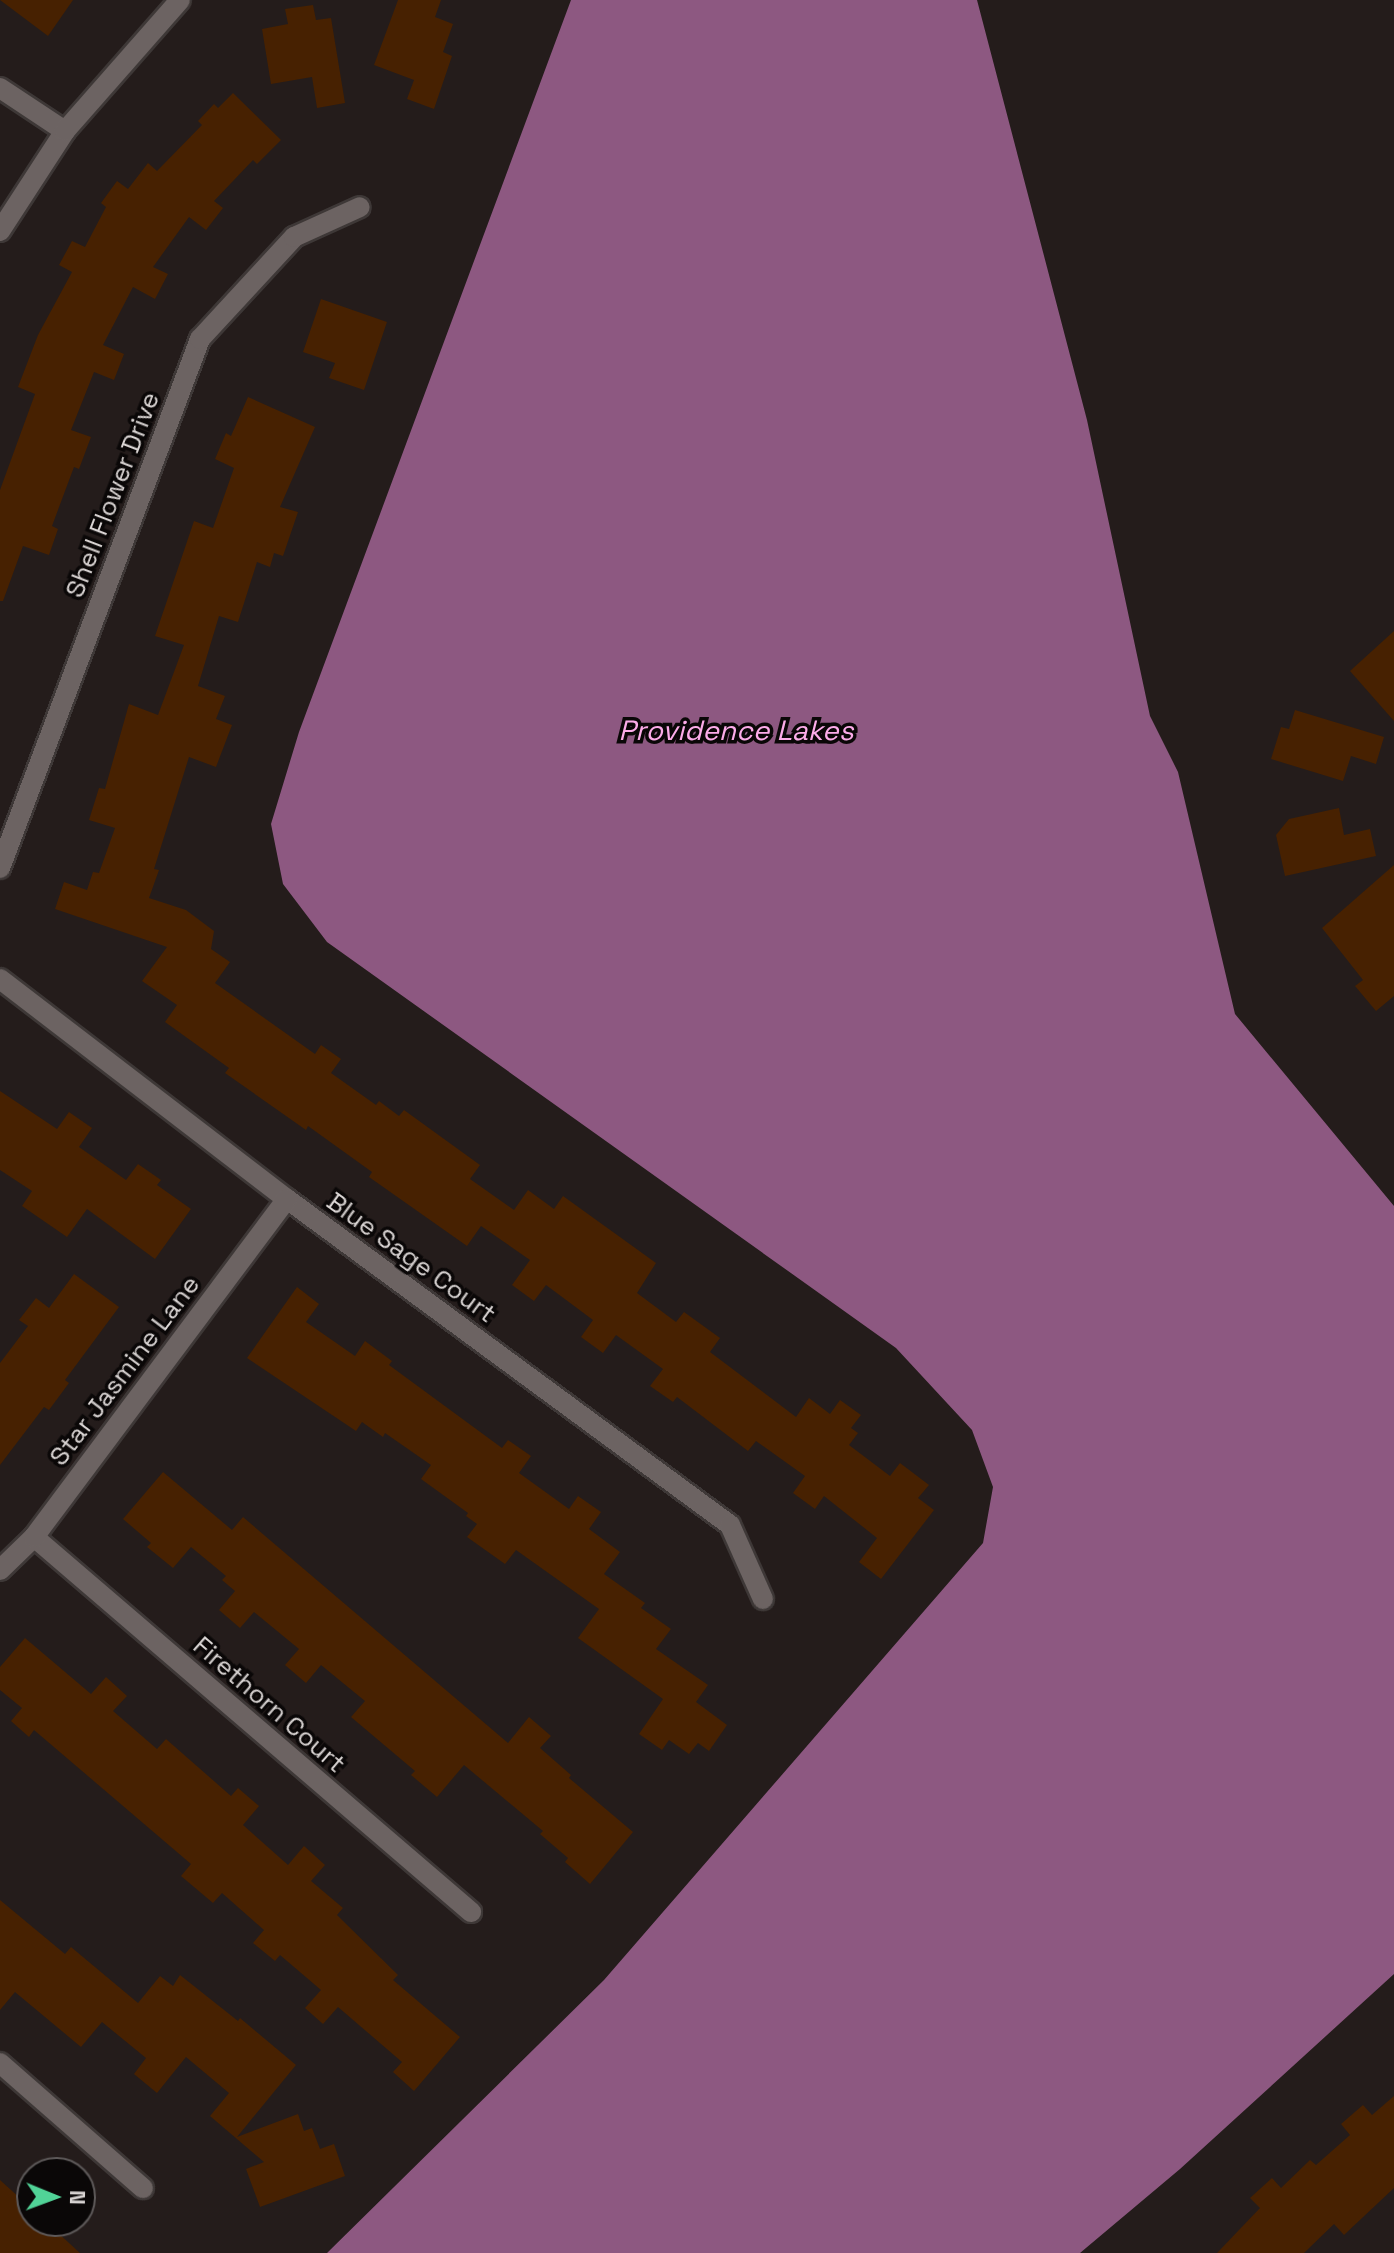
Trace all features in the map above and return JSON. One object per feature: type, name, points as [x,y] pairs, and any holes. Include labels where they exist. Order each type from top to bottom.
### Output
[{"type":"street","points":[[0,231],[65,131],[180,0]]},
{"type":"street","points":[[0,88],[65,131]]},
{"type":"street","name":"Shell Flower Drive","points":[[0,868],[200,339],[294,237],[360,207]]},
{"type":"street","name":"Blue Sage Court","points":[[0,979],[287,1199],[730,1525],[763,1599]]},
{"type":"street","name":"Star Jasmine Lane","points":[[0,1570],[34,1537],[287,1199]]},
{"type":"street","name":"Firethorn Court","points":[[34,1537],[471,1912]]},
{"type":"street","points":[[0,2063],[143,2188]]},
{"type":"water","name":"Providence Lakes","points":[[571,0],[977,0],[1087,420],[1150,716],[1178,772],[1235,1014],[1394,1206],[1394,1974],[1180,2169],[1080,2253],[327,2253],[604,1980],[983,1543],[993,1487],[972,1430],[896,1348],[327,942],[283,884],[271,824],[299,732]]},
{"type":"building","points":[[0,0],[73,0],[48,36]]},
{"type":"building","points":[[398,0],[441,0],[435,17],[453,24],[443,52],[452,56],[434,109],[407,99],[414,80],[374,65]]},
{"type":"building","points":[[313,5],[316,20],[331,18],[345,103],[317,108],[312,77],[271,84],[262,29],[288,24],[285,9]]},
{"type":"building","points":[[233,93],[281,140],[257,164],[253,160],[214,201],[223,208],[206,230],[189,217],[153,267],[168,274],[155,299],[133,287],[103,345],[124,354],[114,380],[94,372],[71,430],[91,437],[79,469],[74,467],[52,526],[58,529],[49,555],[23,546],[3,601],[0,601],[0,490],[35,394],[18,387],[38,335],[72,272],[59,265],[72,241],[85,247],[106,207],[101,203],[117,181],[128,189],[148,163],[157,171],[202,125],[198,121],[214,104],[218,108]]},
{"type":"building","points":[[321,299],[387,322],[364,390],[329,378],[335,363],[303,352]]},
{"type":"building","points":[[248,397],[315,427],[280,507],[298,512],[283,556],[274,553],[270,567],[257,562],[238,622],[219,616],[198,686],[225,696],[216,719],[232,725],[216,767],[189,757],[154,869],[159,870],[149,898],[186,910],[214,931],[211,949],[230,962],[215,983],[315,1054],[321,1045],[341,1059],[331,1073],[376,1105],[379,1101],[399,1116],[404,1110],[480,1165],[470,1179],[514,1210],[528,1190],[554,1209],[563,1196],[656,1263],[637,1293],[676,1322],[684,1312],[720,1338],[710,1352],[796,1417],[809,1398],[830,1414],[840,1400],[861,1415],[851,1428],[858,1433],[849,1445],[890,1476],[900,1463],[929,1485],[918,1498],[934,1510],[881,1579],[859,1562],[877,1538],[824,1496],[815,1509],[793,1493],[805,1476],[756,1441],[748,1451],[677,1397],[673,1402],[650,1386],[663,1369],[616,1335],[603,1353],[581,1337],[593,1320],[546,1285],[534,1301],[512,1285],[530,1260],[481,1226],[467,1246],[369,1177],[372,1172],[308,1126],[306,1130],[225,1073],[229,1068],[165,1022],[177,1005],[142,981],[167,947],[55,909],[64,882],[87,890],[93,872],[99,873],[115,828],[89,820],[99,788],[105,789],[129,704],[158,715],[184,645],[155,636],[194,521],[213,528],[234,468],[215,459],[226,433],[231,436]]},
{"type":"building","points":[[1394,631],[1394,721],[1350,671]]},
{"type":"building","points":[[1295,710],[1384,737],[1376,764],[1351,756],[1343,781],[1271,759],[1281,727],[1289,729]]},
{"type":"building","points":[[1339,808],[1344,835],[1370,829],[1376,856],[1285,876],[1276,835],[1289,819]]},
{"type":"building","points":[[1394,865],[1394,996],[1376,1011],[1355,986],[1363,980],[1322,928]]},
{"type":"building","points":[[0,1091],[57,1129],[69,1112],[92,1128],[79,1147],[126,1180],[138,1164],[161,1180],[157,1185],[191,1209],[155,1259],[87,1209],[67,1237],[22,1206],[32,1191],[0,1170]]},
{"type":"building","points":[[74,1274],[119,1307],[65,1380],[69,1383],[49,1410],[44,1407],[0,1465],[0,1363],[28,1326],[19,1320],[36,1298],[49,1308]]},
{"type":"building","points":[[297,1287],[319,1304],[306,1322],[355,1356],[365,1341],[392,1361],[389,1365],[502,1448],[508,1440],[531,1456],[519,1473],[569,1509],[578,1496],[601,1512],[589,1529],[620,1552],[604,1574],[645,1603],[641,1608],[671,1629],[656,1649],[708,1685],[696,1702],[727,1725],[709,1751],[698,1743],[689,1754],[669,1740],[662,1750],[639,1734],[663,1699],[578,1638],[599,1609],[516,1550],[505,1564],[467,1537],[477,1524],[466,1516],[468,1513],[421,1479],[431,1465],[385,1433],[383,1437],[362,1422],[356,1431],[247,1358]]},
{"type":"building","points":[[163,1472],[232,1530],[243,1517],[508,1743],[529,1717],[551,1736],[540,1748],[571,1775],[569,1778],[633,1832],[590,1884],[565,1862],[568,1858],[540,1834],[543,1831],[464,1765],[437,1797],[411,1775],[415,1771],[351,1717],[365,1701],[321,1665],[306,1683],[285,1665],[299,1649],[254,1612],[240,1628],[219,1610],[235,1591],[222,1580],[226,1576],[191,1547],[173,1568],[147,1547],[151,1543],[123,1519]]},
{"type":"building","points":[[25,1638],[91,1694],[106,1677],[127,1696],[113,1711],[157,1749],[166,1739],[231,1796],[238,1788],[259,1806],[243,1825],[288,1865],[304,1846],[325,1865],[311,1881],[343,1908],[337,1915],[398,1975],[393,1980],[460,2037],[414,2091],[393,2072],[402,2062],[338,2007],[323,2024],[305,2008],[321,1990],[280,1955],[275,1961],[253,1943],[264,1930],[222,1893],[213,1903],[181,1876],[191,1864],[34,1730],[29,1737],[11,1721],[22,1708],[0,1690],[0,1667]]},
{"type":"building","points":[[0,1900],[65,1954],[71,1947],[138,2003],[160,1976],[173,1986],[180,1975],[238,2021],[240,2018],[296,2065],[237,2137],[298,2114],[304,2131],[312,2128],[320,2149],[334,2144],[345,2176],[260,2207],[246,2169],[264,2162],[210,2116],[229,2093],[186,2057],[157,2093],[134,2074],[146,2058],[102,2022],[81,2047],[15,1992],[0,2010]]},
{"type":"building","points":[[1394,2096],[1394,2188],[1344,2235],[1334,2224],[1304,2253],[1217,2253],[1260,2208],[1250,2198],[1272,2178],[1281,2188],[1310,2160],[1316,2165],[1350,2135],[1341,2124],[1363,2105],[1372,2115]]},
{"type":"building","points":[[0,2180],[16,2194],[16,2237],[62,2237],[80,2253],[0,2253]]}]
